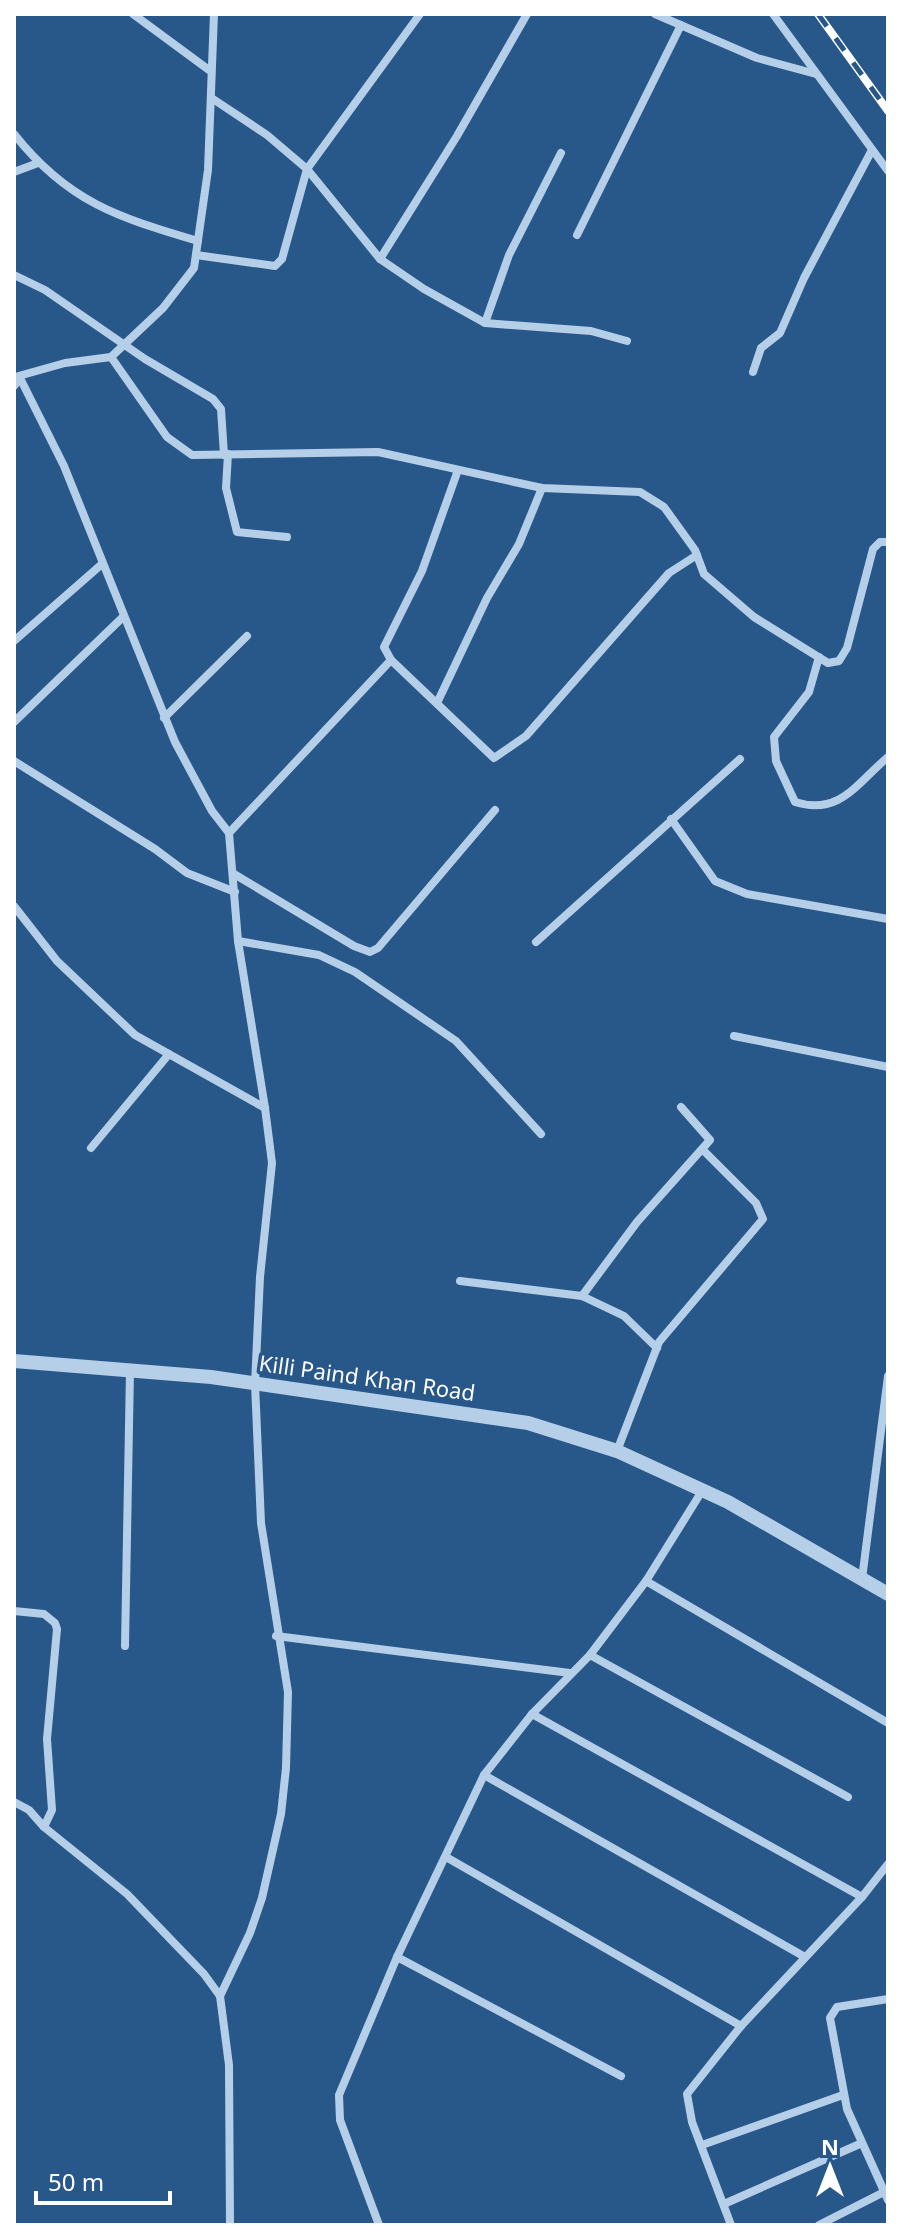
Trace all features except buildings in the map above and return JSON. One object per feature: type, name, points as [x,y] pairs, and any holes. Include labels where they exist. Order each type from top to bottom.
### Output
[{"type":"street","points":[[133,14],[209,70]]},
{"type":"street","points":[[214,14],[209,70],[213,99],[208,170],[194,268],[163,308],[111,357],[65,363],[16,380],[64,466],[164,718],[212,811],[229,833],[238,941],[272,1163],[260,1277],[255,1384],[261,1523],[276,1636],[288,1692],[286,1768],[281,1814],[262,1898],[220,1996]]},
{"type":"street","points":[[196,255],[275,266],[282,259],[307,169],[420,14]]},
{"type":"street","points":[[380,259],[527,14]]},
{"type":"street","points":[[655,14],[757,58],[817,74]]},
{"type":"street","points":[[773,14],[888,171]]},
{"type":"street","points":[[577,235],[681,25]]},
{"type":"street","points":[[213,99],[267,135],[307,169],[380,259],[424,289],[485,323],[591,331],[627,341]]},
{"type":"street","points":[[14,134],[60,184],[131,221],[198,241]]},
{"type":"street","points":[[753,372],[761,348],[780,333],[804,278],[872,150]]},
{"type":"street","points":[[485,323],[509,255],[561,153]]},
{"type":"street","points":[[14,172],[38,163]]},
{"type":"street","points":[[14,275],[45,290],[122,344],[220,405],[226,488],[237,532],[287,537]]},
{"type":"street","points":[[111,357],[167,437],[192,455],[378,452],[542,488],[640,492],[664,507],[697,555],[704,574],[754,617],[828,663],[839,661],[847,648],[873,549],[880,542],[888,542]]},
{"type":"street","points":[[458,470],[422,571],[384,647],[391,660],[494,758],[526,736],[669,573],[697,555]]},
{"type":"street","points":[[437,703],[487,598],[519,544],[542,488]]},
{"type":"street","points":[[14,641],[102,564]]},
{"type":"street","points":[[14,722],[123,617]]},
{"type":"street","points":[[164,718],[247,636]]},
{"type":"street","points":[[819,657],[809,692],[774,737],[776,761],[795,802],[812,807],[841,802],[888,757]]},
{"type":"street","points":[[229,833],[391,660]]},
{"type":"street","points":[[536,942],[740,759]]},
{"type":"street","points":[[14,761],[155,849],[187,873],[235,892]]},
{"type":"street","points":[[234,874],[354,946],[370,952],[378,948],[495,810]]},
{"type":"street","points":[[671,819],[715,881],[747,894],[888,919]]},
{"type":"street","points":[[14,906],[57,961],[103,1008],[135,1035],[265,1108]]},
{"type":"street","points":[[238,941],[319,955],[355,972],[456,1041],[541,1134]]},
{"type":"street","points":[[734,1036],[888,1067]]},
{"type":"street","points":[[91,1148],[169,1054]]},
{"type":"street","points":[[582,1296],[637,1222],[710,1140],[681,1107]]},
{"type":"street","points":[[617,1451],[657,1348],[763,1219],[756,1203],[703,1150]]},
{"type":"street","points":[[460,1281],[582,1296],[624,1316],[657,1348]]},
{"type":"street","name":"Killi Paind Khan Road","points":[[14,1361],[255,1384],[528,1423],[617,1451],[702,1491],[888,1594]]},
{"type":"street","points":[[125,1646],[130,1371]]},
{"type":"street","points":[[862,1579],[888,1376]]},
{"type":"street","points":[[379,2225],[340,2120],[339,2095],[397,1957],[484,1775],[532,1714],[590,1655],[646,1581],[702,1491]]},
{"type":"street","points":[[646,1581],[888,1723]]},
{"type":"street","points":[[14,1611],[44,1614],[55,1623],[57,1629],[47,1739],[52,1810],[44,1827]]},
{"type":"street","points":[[276,1636],[570,1673]]},
{"type":"street","points":[[590,1655],[848,1797]]},
{"type":"street","points":[[532,1714],[862,1897]]},
{"type":"street","points":[[484,1775],[805,1957]]},
{"type":"street","points":[[14,1802],[29,1810],[44,1827],[127,1894],[204,1974],[220,1996],[229,2065],[230,2225]]},
{"type":"street","points":[[446,1857],[741,2026]]},
{"type":"street","points":[[731,2225],[687,2102],[687,2094],[741,2026],[862,1897],[888,1864]]},
{"type":"street","points":[[397,1957],[621,2076]]},
{"type":"street","points":[[819,2225],[886,2196],[843,2095],[831,2011],[837,2007],[888,1999]]},
{"type":"street","points":[[702,2145],[843,2095]]},
{"type":"street","points":[[724,2204],[862,2143]]},
{"type":"railway","points":[[818,14],[888,111]]}]
